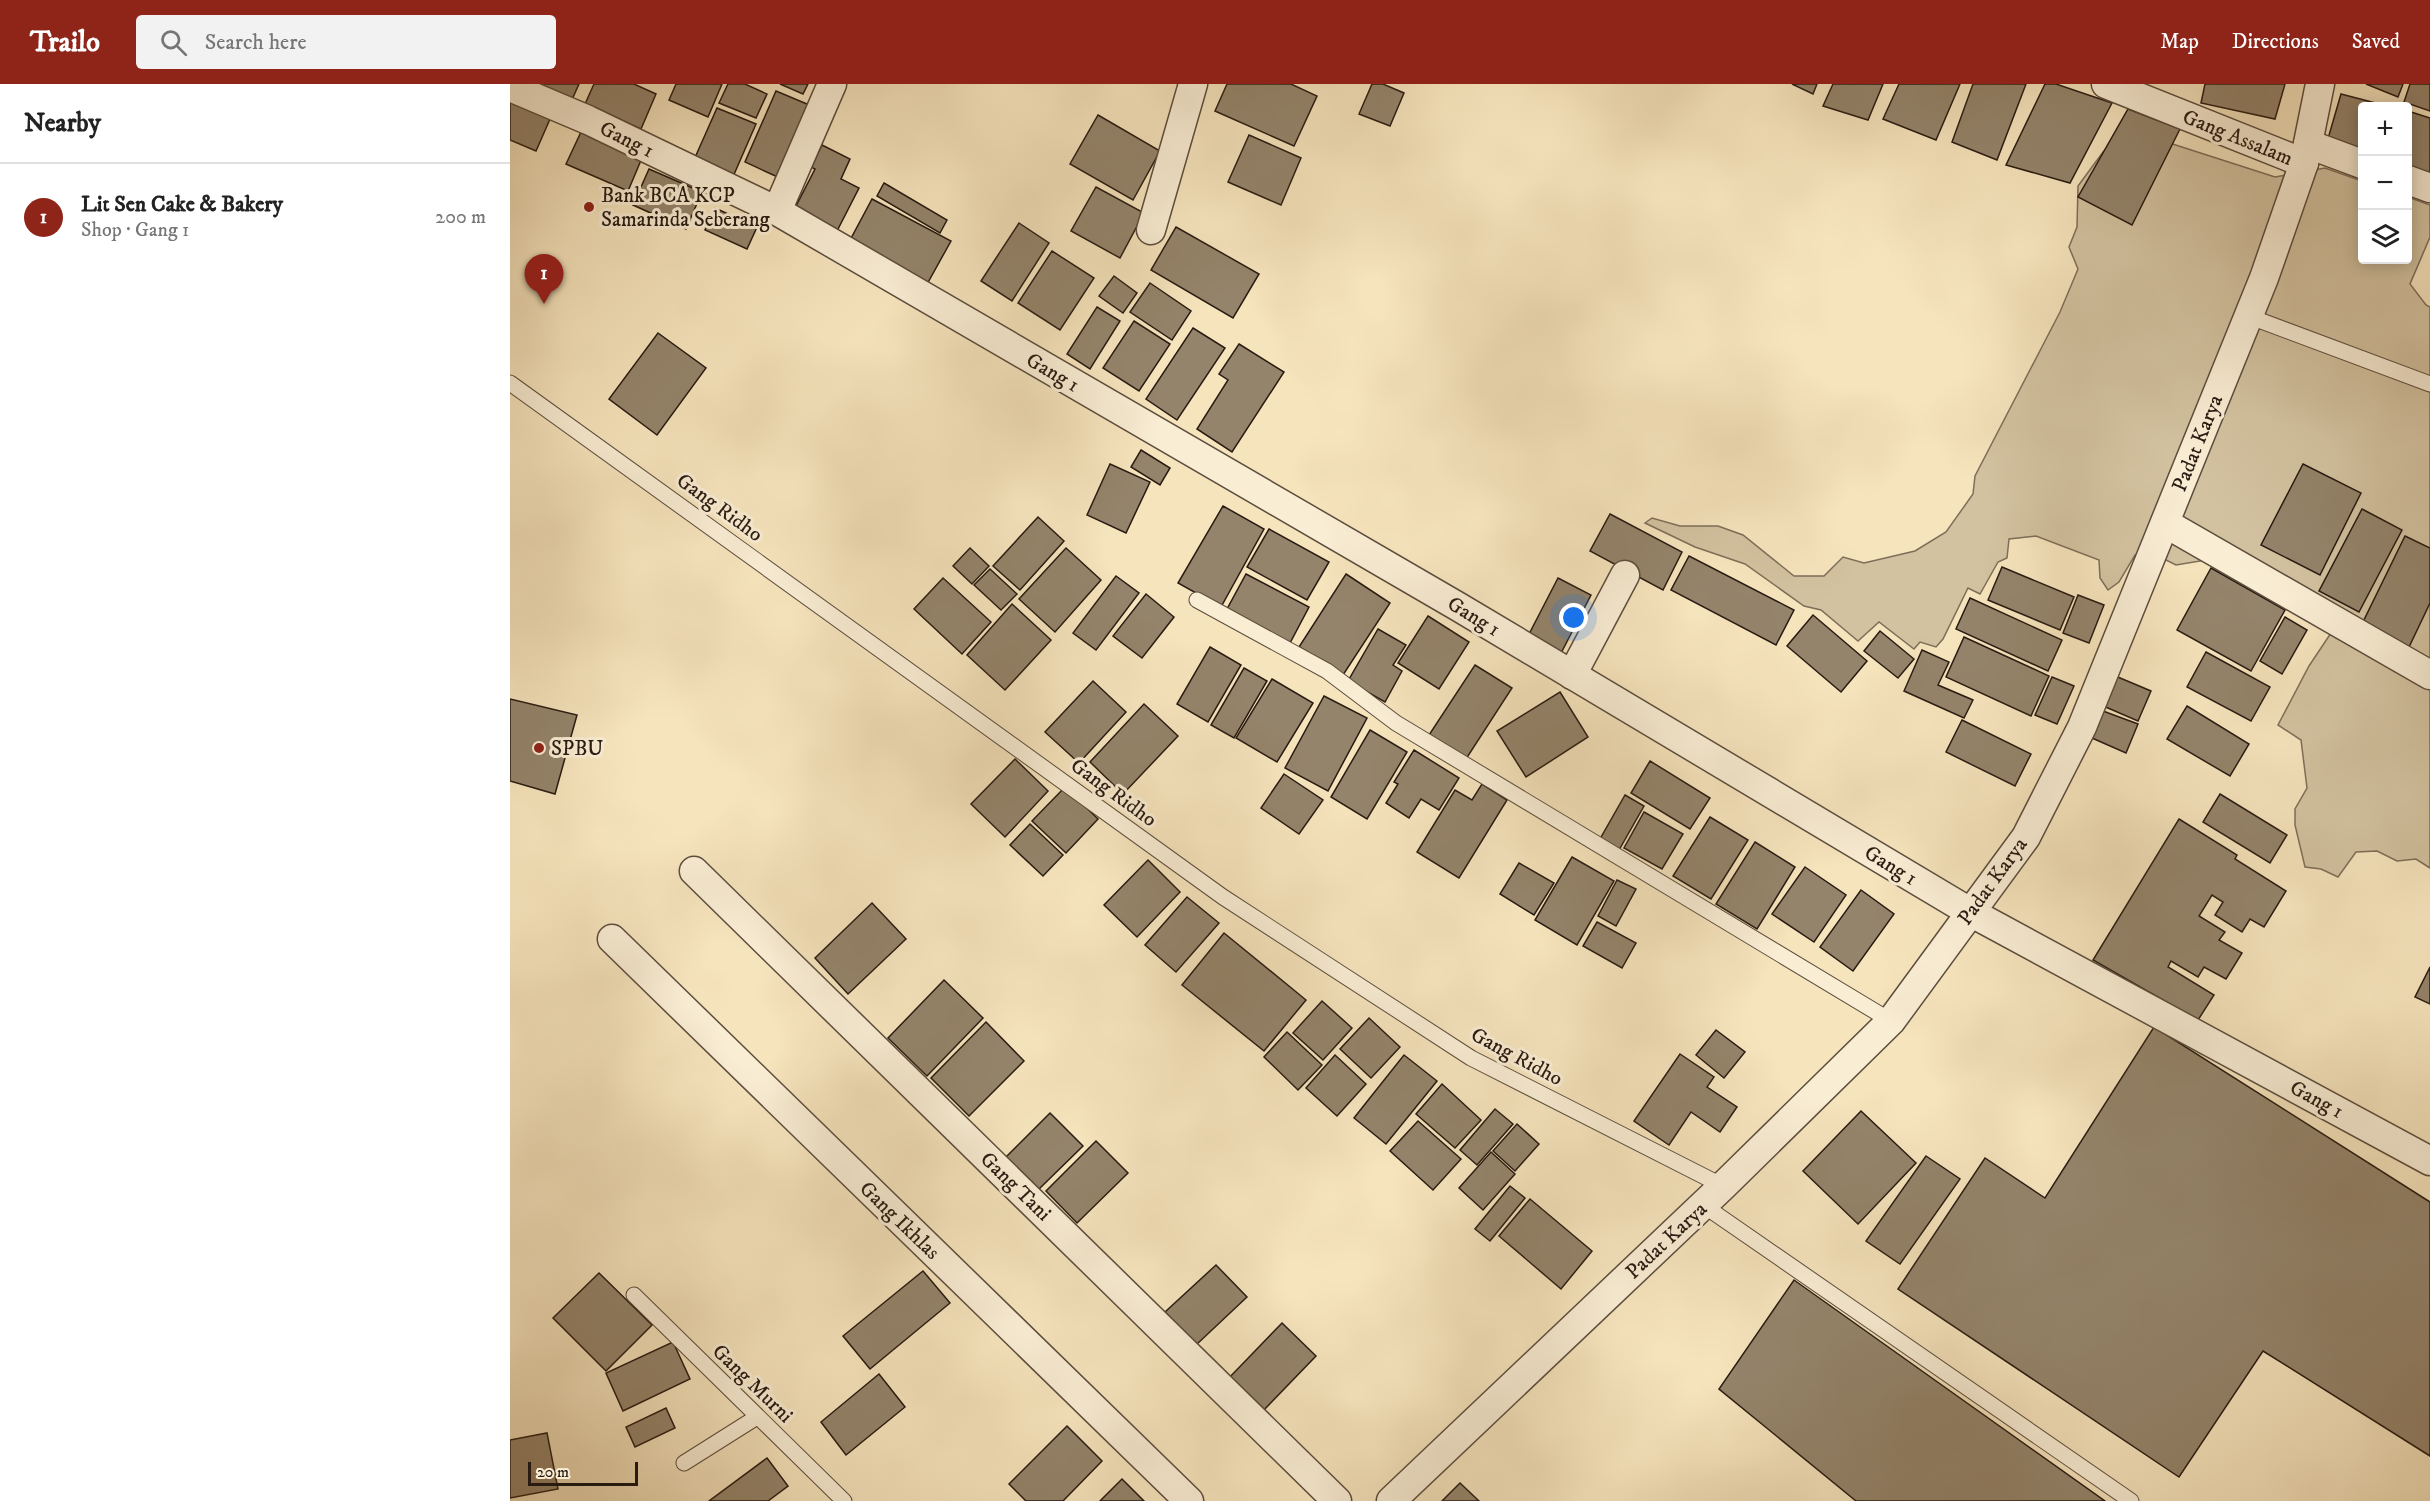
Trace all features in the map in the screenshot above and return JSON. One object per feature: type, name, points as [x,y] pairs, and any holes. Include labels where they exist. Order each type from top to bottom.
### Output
[{"type":"street","points":[[777,211],[832,84]]},
{"type":"street","points":[[1151,231],[1193,84]]},
{"type":"street","name":"Gang Assalam","points":[[2106,84],[2306,154],[2358,163]]},
{"type":"street","name":"Padat Karya","points":[[1391,1501],[1724,1186],[1891,1021],[2026,837],[2082,727],[2248,316],[2306,154],[2320,84]]},
{"type":"street","name":"Gang 1","points":[[510,87],[588,120],[777,211],[1572,675],[1970,912],[2430,1161]]},
{"type":"street","points":[[2412,181],[2430,188]]},
{"type":"street","points":[[2165,523],[2430,675]]},
{"type":"street","points":[[1572,675],[1624,575]]},
{"type":"street","name":"Gang Tani","points":[[694,871],[1337,1501]]},
{"type":"street","name":"Gang Ikhlas","points":[[612,939],[1189,1501]]},
{"type":"lane","points":[[2248,316],[2430,384]]},
{"type":"lane","name":"Gang Ridho","points":[[510,383],[1223,897],[1471,1058],[1724,1186]]},
{"type":"lane","points":[[1197,600],[1327,671],[1396,723],[1891,1021]]},
{"type":"lane","points":[[1703,1205],[2131,1501]]},
{"type":"lane","name":"Gang Murni","points":[[634,1295],[844,1501]]},
{"type":"lane","points":[[684,1463],[757,1417]]},
{"type":"shaded area","points":[[2126,129],[2275,177],[2325,168],[2358,180],[2358,264],[2412,264],[2412,198],[2430,205],[2430,237],[2410,284],[2430,307],[2430,868],[2416,859],[2397,861],[2377,851],[2356,852],[2338,877],[2321,869],[2305,867],[2295,825],[2295,809],[2307,788],[2301,740],[2278,725],[2309,666],[2333,630],[2206,560],[2176,565],[2158,556],[2135,555],[2119,582],[2108,590],[2100,578],[2099,560],[2036,536],[2009,539],[2007,558],[1998,562],[1980,594],[1968,588],[1943,639],[1936,647],[1920,642],[1914,649],[1879,622],[1858,641],[1821,610],[1804,606],[1745,564],[1695,547],[1645,523],[1652,518],[1680,526],[1718,526],[1743,535],[1794,576],[1824,576],[1843,557],[1864,563],[1915,551],[1946,532],[1973,494],[1975,476],[2060,312],[2078,269],[2069,247],[2077,227],[2078,186],[2103,152]]},
{"type":"building","points":[[523,84],[579,84],[570,104]]},
{"type":"building","points":[[594,84],[634,84],[656,94],[641,129],[585,104]]},
{"type":"building","points":[[676,84],[722,84],[708,117],[669,100]]},
{"type":"building","points":[[728,84],[745,84],[767,94],[756,118],[719,103]]},
{"type":"building","points":[[780,84],[808,84],[803,94]]},
{"type":"building","points":[[1227,84],[1291,84],[1317,96],[1294,146],[1215,111]]},
{"type":"building","points":[[1372,84],[1383,84],[1404,93],[1390,126],[1359,114]]},
{"type":"building","points":[[1792,84],[1817,84],[1813,94]]},
{"type":"building","points":[[1833,84],[1883,84],[1868,120],[1823,106]]},
{"type":"building","points":[[1899,84],[1960,84],[1936,140],[1883,119]]},
{"type":"building","points":[[1973,84],[2026,84],[1997,160],[1952,142]]},
{"type":"building","points":[[2045,84],[2056,84],[2112,103],[2070,183],[2006,165]]},
{"type":"building","points":[[2205,84],[2285,84],[2275,119],[2201,103]]},
{"type":"building","points":[[2366,84],[2403,84],[2398,97]]},
{"type":"building","points":[[2410,84],[2430,84],[2430,111],[2412,105],[2412,102],[2404,102]]},
{"type":"building","points":[[510,91],[554,110],[536,151],[510,140]]},
{"type":"building","points":[[776,91],[814,107],[782,179],[745,162]]},
{"type":"building","points":[[2341,94],[2372,102],[2358,102],[2358,158],[2325,149]]},
{"type":"building","points":[[717,108],[756,124],[732,179],[693,162]]},
{"type":"building","points":[[2128,109],[2180,129],[2132,225],[2078,197]]},
{"type":"building","points":[[2412,112],[2430,118],[2430,184],[2412,178]]},
{"type":"building","points":[[1098,115],[1160,151],[1133,200],[1070,164]]},
{"type":"building","points":[[581,132],[642,158],[628,191],[566,164]]},
{"type":"building","points":[[1249,135],[1301,158],[1281,205],[1228,182]]},
{"type":"building","points":[[822,145],[850,159],[841,179],[859,188],[837,231],[794,210],[815,169],[811,167]]},
{"type":"building","points":[[649,169],[702,192],[686,229],[633,205]]},
{"type":"building","points":[[884,183],[947,220],[940,233],[877,196]]},
{"type":"building","points":[[1096,187],[1144,213],[1120,258],[1071,231]]},
{"type":"building","points":[[872,199],[951,241],[926,286],[848,244]]},
{"type":"building","points":[[715,208],[757,227],[747,249],[705,230]]},
{"type":"building","points":[[1019,223],[1049,243],[1012,301],[981,281]]},
{"type":"building","points":[[1176,227],[1259,274],[1233,318],[1151,270]]},
{"type":"building","points":[[1052,251],[1094,278],[1060,330],[1018,303]]},
{"type":"building","points":[[1114,276],[1137,293],[1123,313],[1099,296]]},
{"type":"building","points":[[1150,283],[1191,311],[1172,340],[1130,312]]},
{"type":"building","points":[[1097,307],[1120,321],[1090,369],[1067,354]]},
{"type":"building","points":[[1134,321],[1170,344],[1139,391],[1103,368]]},
{"type":"building","points":[[1193,328],[1225,348],[1177,420],[1146,399]]},
{"type":"building","points":[[658,333],[706,368],[657,435],[609,399]]},
{"type":"building","points":[[1239,344],[1284,372],[1232,452],[1197,429],[1228,380],[1219,374]]},
{"type":"building","points":[[1141,450],[1170,468],[1160,485],[1131,467]]},
{"type":"building","points":[[1110,464],[1150,482],[1126,533],[1087,515]]},
{"type":"building","points":[[2303,464],[2361,493],[2320,575],[2261,545]]},
{"type":"building","points":[[1223,506],[1264,529],[1221,607],[1178,583]]},
{"type":"building","points":[[2362,509],[2402,530],[2359,612],[2319,591]]},
{"type":"building","points":[[1610,514],[1682,552],[1663,590],[1590,551]]},
{"type":"building","points":[[1038,517],[1064,541],[1020,590],[993,566]]},
{"type":"building","points":[[1269,529],[1329,562],[1307,600],[1247,567]]},
{"type":"building","points":[[2405,536],[2430,548],[2430,603],[2409,647],[2362,624]]},
{"type":"building","points":[[970,548],[989,566],[972,584],[953,566]]},
{"type":"building","points":[[1066,548],[1101,580],[1055,632],[1019,599]]},
{"type":"building","points":[[1689,556],[1794,610],[1776,645],[1671,590]]},
{"type":"building","points":[[2002,567],[2074,597],[2060,630],[1988,600]]},
{"type":"building","points":[[2211,568],[2285,610],[2251,671],[2177,630]]},
{"type":"building","points":[[990,569],[1017,594],[1001,610],[974,585]]},
{"type":"building","points":[[1246,574],[1309,607],[1290,643],[1227,609]]},
{"type":"building","points":[[1346,574],[1390,603],[1343,675],[1299,647]]},
{"type":"building","points":[[1116,576],[1139,593],[1096,650],[1073,633]]},
{"type":"building","points":[[943,578],[991,622],[962,654],[914,609]]},
{"type":"building","points":[[1558,578],[1591,595],[1559,657],[1526,640]]},
{"type":"building","points":[[1146,594],[1174,617],[1142,658],[1113,636]]},
{"type":"building","points":[[2078,595],[2104,605],[2089,643],[2063,633]]},
{"type":"building","points":[[1970,598],[2062,640],[2048,671],[1956,629]]},
{"type":"building","points":[[1012,604],[1051,640],[1005,690],[967,655]]},
{"type":"building","points":[[1813,615],[1867,661],[1841,692],[1787,646]]},
{"type":"building","points":[[1428,616],[1469,642],[1439,689],[1398,663]]},
{"type":"building","points":[[2285,617],[2307,630],[2282,674],[2260,661]]},
{"type":"building","points":[[1378,629],[1406,645],[1393,665],[1402,671],[1385,702],[1348,681]]},
{"type":"building","points":[[1880,631],[1914,659],[1898,678],[1864,651]]},
{"type":"building","points":[[1964,637],[2049,676],[2031,716],[1946,677]]},
{"type":"building","points":[[1210,647],[1241,665],[1208,722],[1177,704]]},
{"type":"building","points":[[1922,650],[1949,662],[1938,685],[1973,700],[1964,718],[1904,691]]},
{"type":"building","points":[[2206,652],[2270,687],[2251,721],[2187,687]]},
{"type":"building","points":[[1475,665],[1512,688],[1466,759],[1429,735]]},
{"type":"building","points":[[1244,668],[1267,681],[1234,738],[1211,725]]},
{"type":"building","points":[[2113,675],[2151,691],[2138,721],[2101,705]]},
{"type":"building","points":[[2052,677],[2074,686],[2057,724],[2035,715]]},
{"type":"building","points":[[1272,679],[1313,703],[1277,762],[1236,738]]},
{"type":"building","points":[[1093,681],[1126,712],[1079,763],[1045,732]]},
{"type":"building","points":[[1560,692],[1588,737],[1526,777],[1497,731]]},
{"type":"building","points":[[1324,696],[1367,718],[1328,791],[1285,768]]},
{"type":"building","name":"SPBU","points":[[510,699],[577,715],[555,794],[510,781]]},
{"type":"building","points":[[1144,704],[1178,736],[1123,794],[1090,762]]},
{"type":"building","points":[[2187,706],[2249,744],[2230,776],[2167,739]]},
{"type":"building","points":[[2103,711],[2138,724],[2126,753],[2092,738]]},
{"type":"building","points":[[1962,720],[2031,754],[2015,786],[1946,752]]},
{"type":"building","points":[[1370,730],[1407,752],[1367,819],[1331,797]]},
{"type":"building","points":[[1414,750],[1459,778],[1439,810],[1421,799],[1409,818],[1386,803],[1398,784],[1394,782]]},
{"type":"building","points":[[1015,759],[1048,791],[1005,837],[971,804]]},
{"type":"building","points":[[1650,761],[1710,798],[1690,829],[1631,793]]},
{"type":"building","points":[[1284,774],[1323,800],[1299,834],[1261,808]]},
{"type":"building","points":[[1482,784],[1507,800],[1459,878],[1417,852],[1455,790],[1472,800]]},
{"type":"building","points":[[1065,787],[1098,819],[1066,853],[1032,821]]},
{"type":"building","points":[[2220,794],[2287,835],[2270,863],[2203,822]]},
{"type":"building","points":[[1625,795],[1644,806],[1619,850],[1600,839]]},
{"type":"building","points":[[1644,812],[1683,834],[1662,869],[1624,848]]},
{"type":"building","points":[[1710,817],[1748,840],[1711,899],[1673,876]]},
{"type":"building","points":[[2179,819],[2237,855],[2235,859],[2286,891],[2264,927],[2250,919],[2242,932],[2215,915],[2223,902],[2212,895],[2199,916],[2225,932],[2219,940],[2242,953],[2226,979],[2204,967],[2198,977],[2171,961],[2168,967],[2214,995],[2198,1020],[2093,960]]},
{"type":"building","points":[[1030,824],[1063,855],[1043,876],[1010,845]]},
{"type":"building","points":[[1755,842],[1795,867],[1757,929],[1716,904]]},
{"type":"building","points":[[1572,857],[1614,881],[1577,945],[1535,920]]},
{"type":"building","points":[[1148,860],[1180,892],[1137,937],[1104,905]]},
{"type":"building","points":[[1519,863],[1554,883],[1534,915],[1500,894]]},
{"type":"building","points":[[1805,867],[1846,895],[1814,942],[1772,914]]},
{"type":"building","points":[[1617,880],[1636,889],[1616,926],[1598,916]]},
{"type":"building","points":[[1861,890],[1894,914],[1853,971],[1820,947]]},
{"type":"building","points":[[1187,897],[1219,923],[1176,972],[1145,945]]},
{"type":"building","points":[[872,903],[906,939],[848,994],[815,958]]},
{"type":"building","points":[[1597,922],[1636,943],[1622,968],[1583,946]]},
{"type":"building","points":[[1224,933],[1306,1000],[1264,1051],[1182,985]]},
{"type":"building","points":[[2430,967],[2430,1004],[2415,997]]},
{"type":"building","points":[[944,980],[983,1018],[927,1076],[888,1038]]},
{"type":"building","points":[[1322,1001],[1352,1028],[1323,1060],[1293,1033]]},
{"type":"building","points":[[1369,1018],[1400,1047],[1371,1078],[1340,1049]]},
{"type":"building","points":[[986,1022],[1024,1061],[969,1116],[931,1078]]},
{"type":"building","points":[[2154,1027],[2430,1202],[2430,1456],[2263,1351],[2179,1477],[1898,1289],[1985,1158],[2045,1198]]},
{"type":"building","points":[[1716,1030],[1745,1052],[1724,1078],[1696,1055]]},
{"type":"building","points":[[1287,1032],[1322,1065],[1298,1090],[1264,1057]]},
{"type":"building","points":[[1680,1054],[1714,1077],[1707,1087],[1737,1107],[1720,1132],[1691,1112],[1669,1145],[1634,1121]]},
{"type":"building","points":[[1335,1055],[1366,1084],[1337,1116],[1306,1088]]},
{"type":"building","points":[[1404,1055],[1437,1081],[1386,1144],[1354,1118]]},
{"type":"building","points":[[1442,1084],[1481,1120],[1455,1148],[1416,1114]]},
{"type":"building","points":[[1495,1109],[1513,1124],[1477,1165],[1460,1150]]},
{"type":"building","points":[[1861,1111],[1916,1163],[1858,1224],[1803,1171]]},
{"type":"building","points":[[1050,1113],[1083,1146],[1037,1191],[1004,1159]]},
{"type":"building","points":[[1418,1121],[1461,1159],[1433,1190],[1390,1151]]},
{"type":"building","points":[[1517,1124],[1539,1144],[1515,1171],[1493,1151]]},
{"type":"building","points":[[1096,1141],[1128,1173],[1077,1223],[1046,1191]]},
{"type":"building","points":[[1491,1152],[1515,1174],[1483,1210],[1459,1188]]},
{"type":"building","points":[[1926,1156],[1960,1179],[1900,1264],[1866,1241]]},
{"type":"building","points":[[1510,1186],[1525,1198],[1490,1241],[1475,1229]]},
{"type":"building","points":[[1530,1199],[1592,1251],[1561,1289],[1499,1236]]},
{"type":"building","points":[[1216,1265],[1247,1297],[1196,1345],[1165,1312]]},
{"type":"building","points":[[923,1271],[950,1303],[870,1369],[843,1336]]},
{"type":"building","points":[[599,1273],[652,1325],[606,1371],[553,1318]]},
{"type":"building","points":[[1794,1280],[2105,1501],[1856,1501],[1719,1389]]},
{"type":"building","points":[[1282,1323],[1316,1356],[1261,1413],[1227,1380]]},
{"type":"building","points":[[673,1342],[690,1379],[623,1411],[606,1373]]},
{"type":"building","points":[[879,1374],[905,1407],[846,1455],[821,1422]]},
{"type":"building","points":[[666,1408],[675,1428],[635,1447],[626,1427]]},
{"type":"building","points":[[1067,1426],[1102,1461],[1063,1501],[1026,1501],[1009,1484]]},
{"type":"building","points":[[547,1433],[558,1489],[510,1498],[510,1440]]},
{"type":"building","points":[[767,1458],[788,1486],[768,1501],[709,1501]]},
{"type":"building","points":[[1122,1479],[1144,1501],[1100,1501]]},
{"type":"building","points":[[1460,1483],[1479,1501],[1442,1501]]},
{"type":"place","name":"Bank BCA KCP Samarinda Seberang","points":[[589,207]]},
{"type":"place","name":"Lit Sen Cake & Bakery","points":[[544,304]]},
{"type":"place","name":"SPBU","points":[[539,748]]}]
